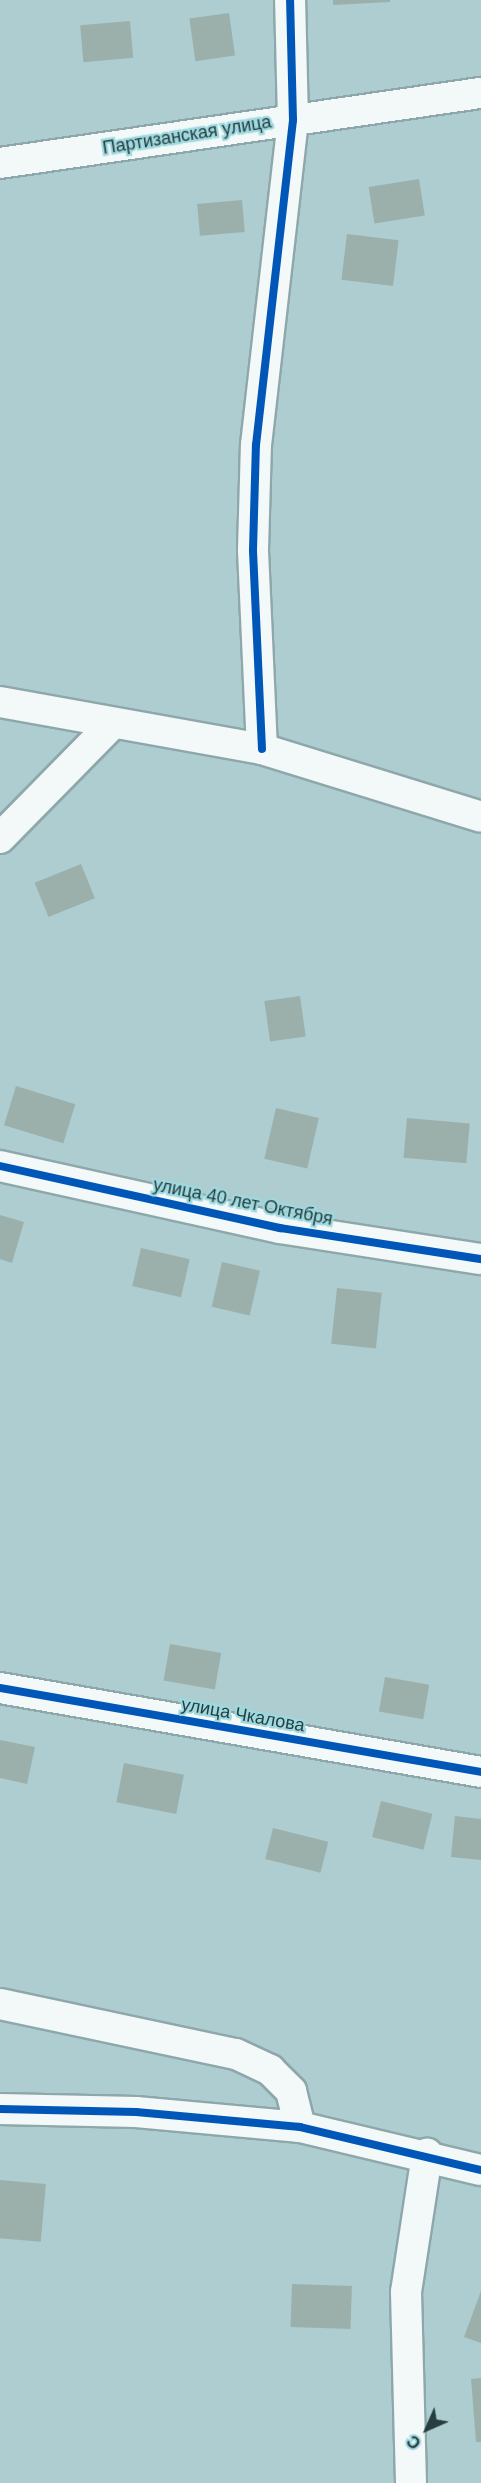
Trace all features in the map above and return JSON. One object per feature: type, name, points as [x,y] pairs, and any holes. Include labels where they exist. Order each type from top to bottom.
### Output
[{"type":"street","points":[[262,749],[253,550],[256,445],[293,120],[290,0]]},
{"type":"street","name":"Партизанская улица","points":[[0,164],[481,93]]},
{"type":"street","points":[[0,702],[262,749],[481,817]]},
{"type":"street","points":[[0,838],[113,723]]},
{"type":"street","name":"улица 40 лет Октября","points":[[0,1166],[280,1228],[481,1259]]},
{"type":"street","name":"улица Чкалова","points":[[0,1688],[481,1772]]},
{"type":"street","points":[[0,2004],[237,2054],[270,2070],[291,2091],[300,2127]]},
{"type":"street","points":[[0,2109],[136,2112],[300,2127],[427,2154],[481,2170]]},
{"type":"street","points":[[411,2483],[406,2292],[427,2154]]},
{"type":"building","points":[[333,0],[390,0],[390,2],[333,5]]},
{"type":"building","points":[[229,13],[235,56],[195,61],[189,19]]},
{"type":"building","points":[[130,21],[133,58],[83,62],[80,25]]},
{"type":"building","points":[[419,179],[425,216],[374,224],[369,187]]},
{"type":"building","points":[[242,200],[245,232],[200,236],[197,204]]},
{"type":"building","points":[[347,234],[399,240],[393,286],[341,280]]},
{"type":"building","points":[[81,864],[95,898],[49,917],[35,883]]},
{"type":"building","points":[[300,996],[306,1037],[270,1042],[264,1001]]},
{"type":"building","points":[[16,1086],[75,1104],[63,1143],[4,1125]]},
{"type":"building","points":[[276,1108],[319,1118],[307,1169],[264,1159]]},
{"type":"building","points":[[407,1118],[470,1123],[466,1163],[404,1158]]},
{"type":"building","points":[[0,1215],[24,1222],[12,1263],[0,1259]]},
{"type":"building","points":[[141,1248],[190,1259],[181,1297],[132,1286]]},
{"type":"building","points":[[222,1262],[260,1271],[250,1316],[212,1307]]},
{"type":"building","points":[[337,1288],[382,1293],[376,1348],[331,1344]]},
{"type":"building","points":[[170,1644],[221,1653],[215,1689],[164,1680]]},
{"type":"building","points":[[385,1677],[429,1685],[423,1719],[379,1711]]},
{"type":"building","points":[[0,1740],[35,1747],[27,1784],[0,1778]]},
{"type":"building","points":[[124,1763],[184,1775],[176,1814],[116,1802]]},
{"type":"building","points":[[381,1801],[432,1814],[423,1850],[372,1837]]},
{"type":"building","points":[[455,1816],[481,1819],[481,1860],[451,1857]]},
{"type":"building","points":[[273,1828],[328,1842],[321,1873],[265,1859]]},
{"type":"building","points":[[0,2180],[46,2184],[41,2242],[0,2238]]},
{"type":"building","points":[[292,2284],[352,2286],[350,2329],[290,2327]]},
{"type":"building","points":[[481,2291],[481,2343],[464,2337]]},
{"type":"building","points":[[481,2378],[481,2442],[476,2442],[471,2379]]},
{"type":"cycle path","points":[[262,749],[253,550],[256,445],[293,120],[290,0]]},
{"type":"cycle path","points":[[0,1166],[280,1228],[481,1259]]},
{"type":"cycle path","points":[[0,1688],[481,1772]]},
{"type":"cycle path","points":[[0,2109],[136,2112],[300,2127],[481,2170]]}]
